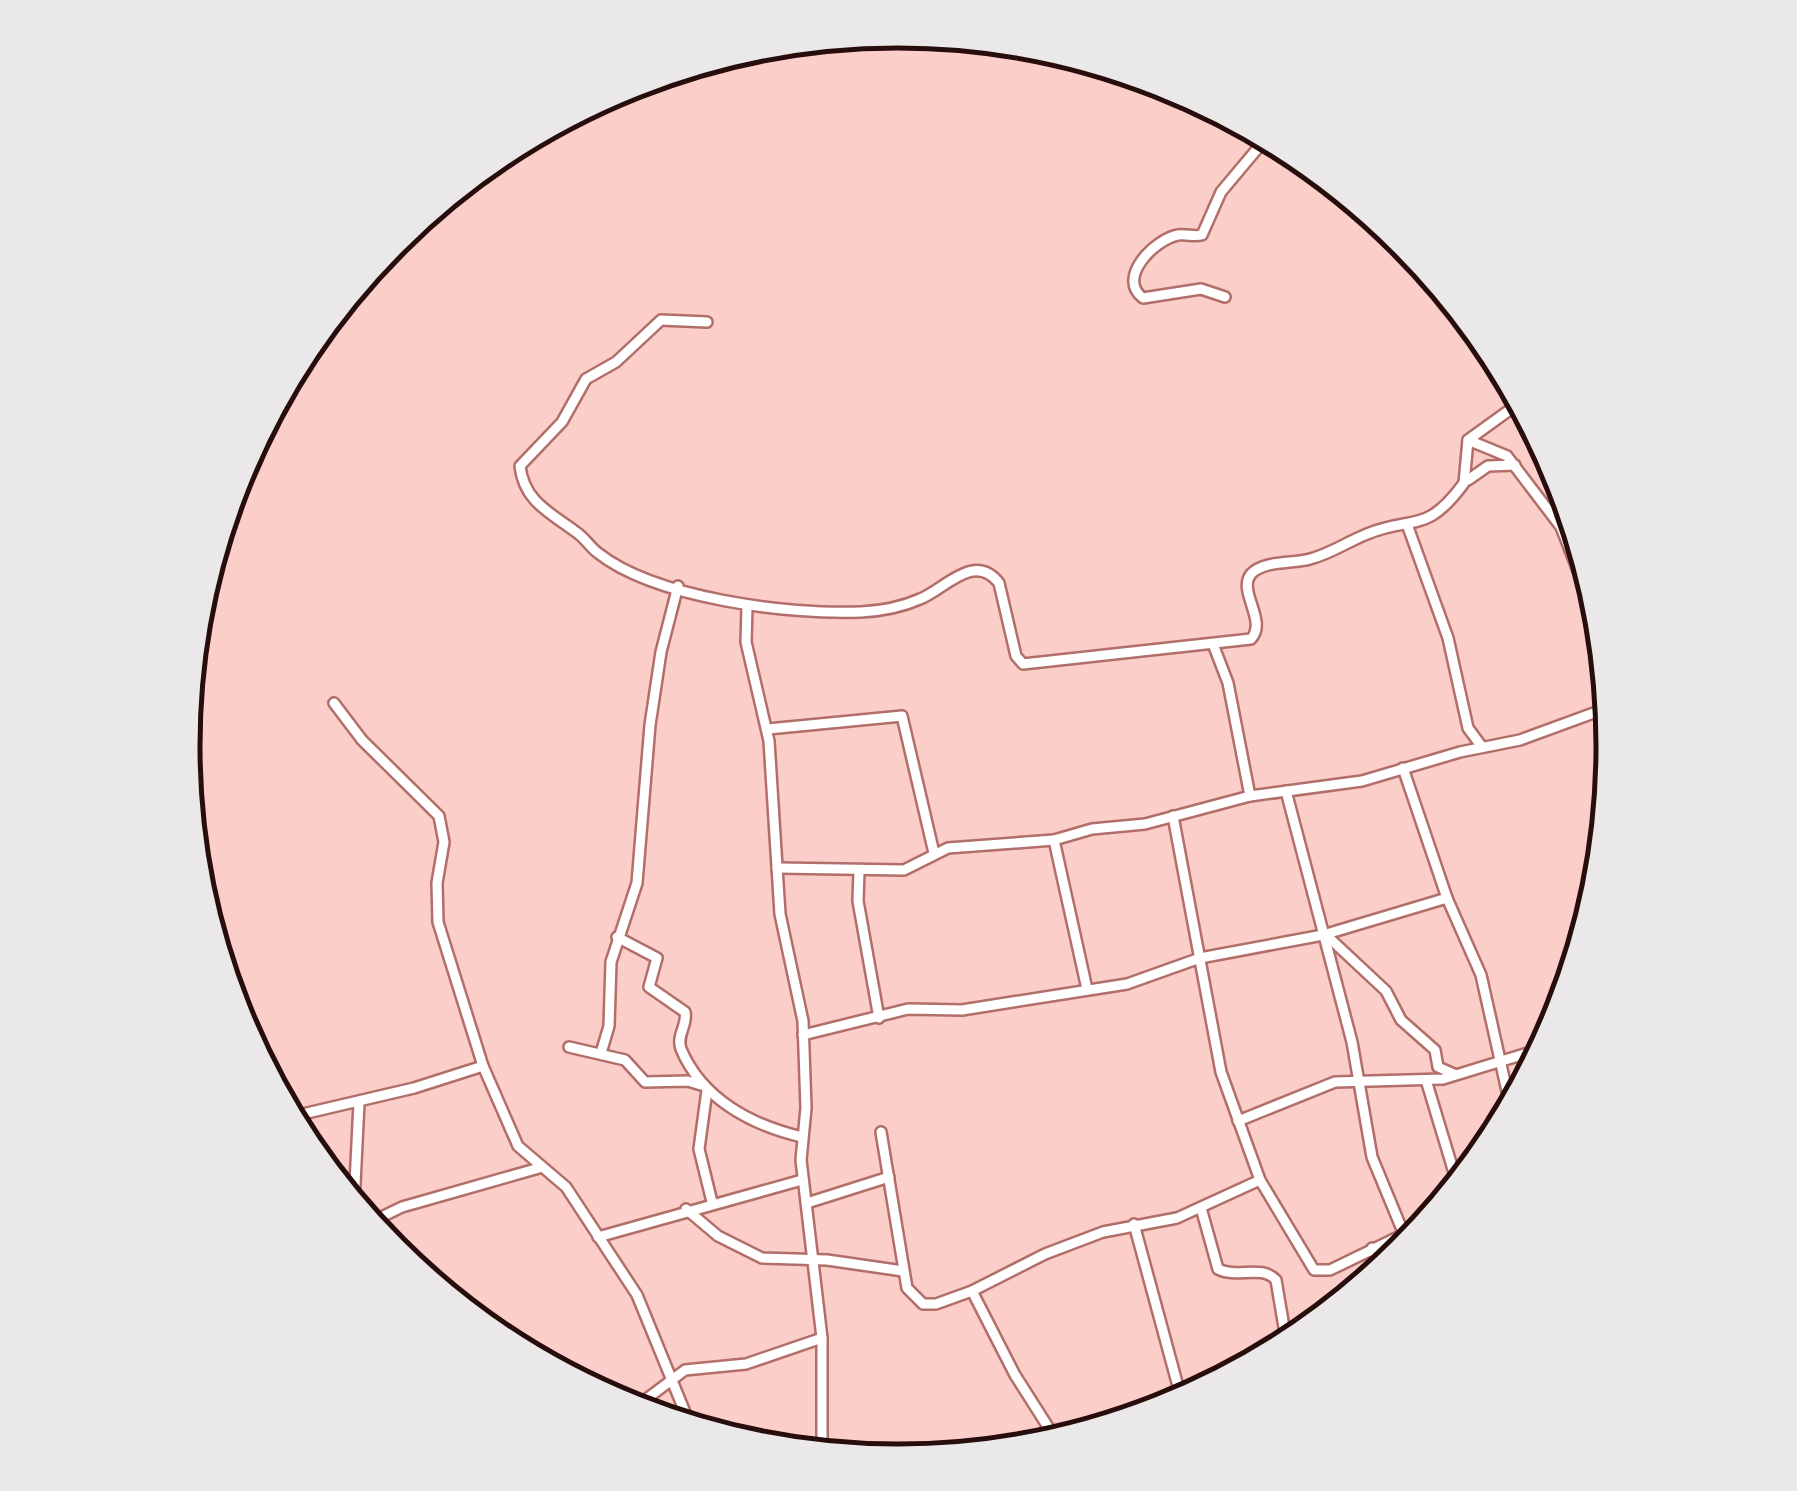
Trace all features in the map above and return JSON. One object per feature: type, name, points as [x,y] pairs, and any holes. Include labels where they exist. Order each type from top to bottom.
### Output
[{"type":"street","points":[[1226,298],[1201,289],[1143,298],[1134,289],[1133,278],[1151,248],[1176,236],[1202,235],[1221,192],[1258,148]]},
{"type":"street","points":[[706,322],[666,318],[645,332],[616,362],[586,379],[562,422],[520,466],[540,508],[580,534],[600,556],[643,578],[747,607],[867,612],[922,599],[958,574],[971,572],[997,579],[1016,656],[1023,664],[1251,639],[1256,633],[1248,582],[1258,570],[1316,558],[1382,529],[1408,527],[1440,511],[1464,483],[1488,466],[1515,465]]},
{"type":"street","points":[[1464,483],[1468,440],[1510,410]]},
{"type":"street","points":[[1468,440],[1500,449],[1561,529]]},
{"type":"street","points":[[1408,527],[1448,638],[1468,728],[1482,747]]},
{"type":"street","points":[[601,1053],[609,1026],[608,982],[616,937],[637,882],[650,725],[678,586]]},
{"type":"street","points":[[747,607],[746,642],[768,729],[780,914],[803,1035],[806,1108],[802,1180],[822,1338],[822,1439]]},
{"type":"street","points":[[1213,644],[1230,693],[1250,796]]},
{"type":"street","points":[[334,702],[354,731],[439,816],[444,827],[437,883],[438,922],[483,1066],[518,1146],[539,1168],[566,1187],[643,1305],[683,1409]]},
{"type":"street","points":[[776,868],[904,870],[934,854],[964,846],[1054,840],[1250,796],[1342,785],[1520,740],[1595,712]]},
{"type":"street","points":[[768,729],[902,716],[934,854]]},
{"type":"street","points":[[1404,768],[1447,898],[1481,974],[1507,1086]]},
{"type":"street","points":[[1286,791],[1360,1078],[1378,1178],[1402,1228]]},
{"type":"street","points":[[1174,816],[1221,1072],[1260,1180],[1314,1270],[1333,1268],[1394,1237]]},
{"type":"street","points":[[1054,840],[1087,989]]},
{"type":"street","points":[[859,872],[858,901],[879,1018]]},
{"type":"street","points":[[803,1035],[908,1009],[962,1010],[1127,984],[1200,958],[1324,934],[1447,898]]},
{"type":"street","points":[[1324,934],[1386,991],[1401,1020],[1435,1050],[1438,1067],[1462,1076]]},
{"type":"street","points":[[616,937],[657,958],[650,987],[685,1012],[680,1045],[705,1088],[699,1149],[712,1202]]},
{"type":"street","points":[[569,1047],[631,1064],[644,1082],[688,1081],[769,1129],[802,1137]]},
{"type":"street","points":[[1238,1121],[1312,1089],[1360,1078],[1426,1080],[1462,1076],[1525,1055]]},
{"type":"street","points":[[306,1114],[483,1066]]},
{"type":"street","points":[[1426,1080],[1453,1169]]},
{"type":"street","points":[[355,1182],[359,1102]]},
{"type":"street","points":[[880,1132],[909,1294],[923,1304],[936,1304],[972,1291],[1045,1254],[1134,1224],[1156,1224],[1201,1208],[1260,1180]]},
{"type":"street","points":[[383,1216],[402,1207],[440,1200],[539,1168]]},
{"type":"street","points":[[807,1203],[888,1177]]},
{"type":"street","points":[[598,1237],[686,1209],[802,1180]]},
{"type":"street","points":[[1201,1208],[1218,1269],[1224,1273],[1264,1272],[1276,1280],[1284,1327]]},
{"type":"street","points":[[686,1209],[718,1236],[751,1255],[904,1270]]},
{"type":"street","points":[[1134,1224],[1178,1385]]},
{"type":"street","points":[[1372,1248],[1375,1255]]},
{"type":"street","points":[[972,1291],[1015,1375],[1048,1427]]},
{"type":"street","points":[[648,1396],[670,1379],[696,1368],[746,1364],[822,1338]]}]
